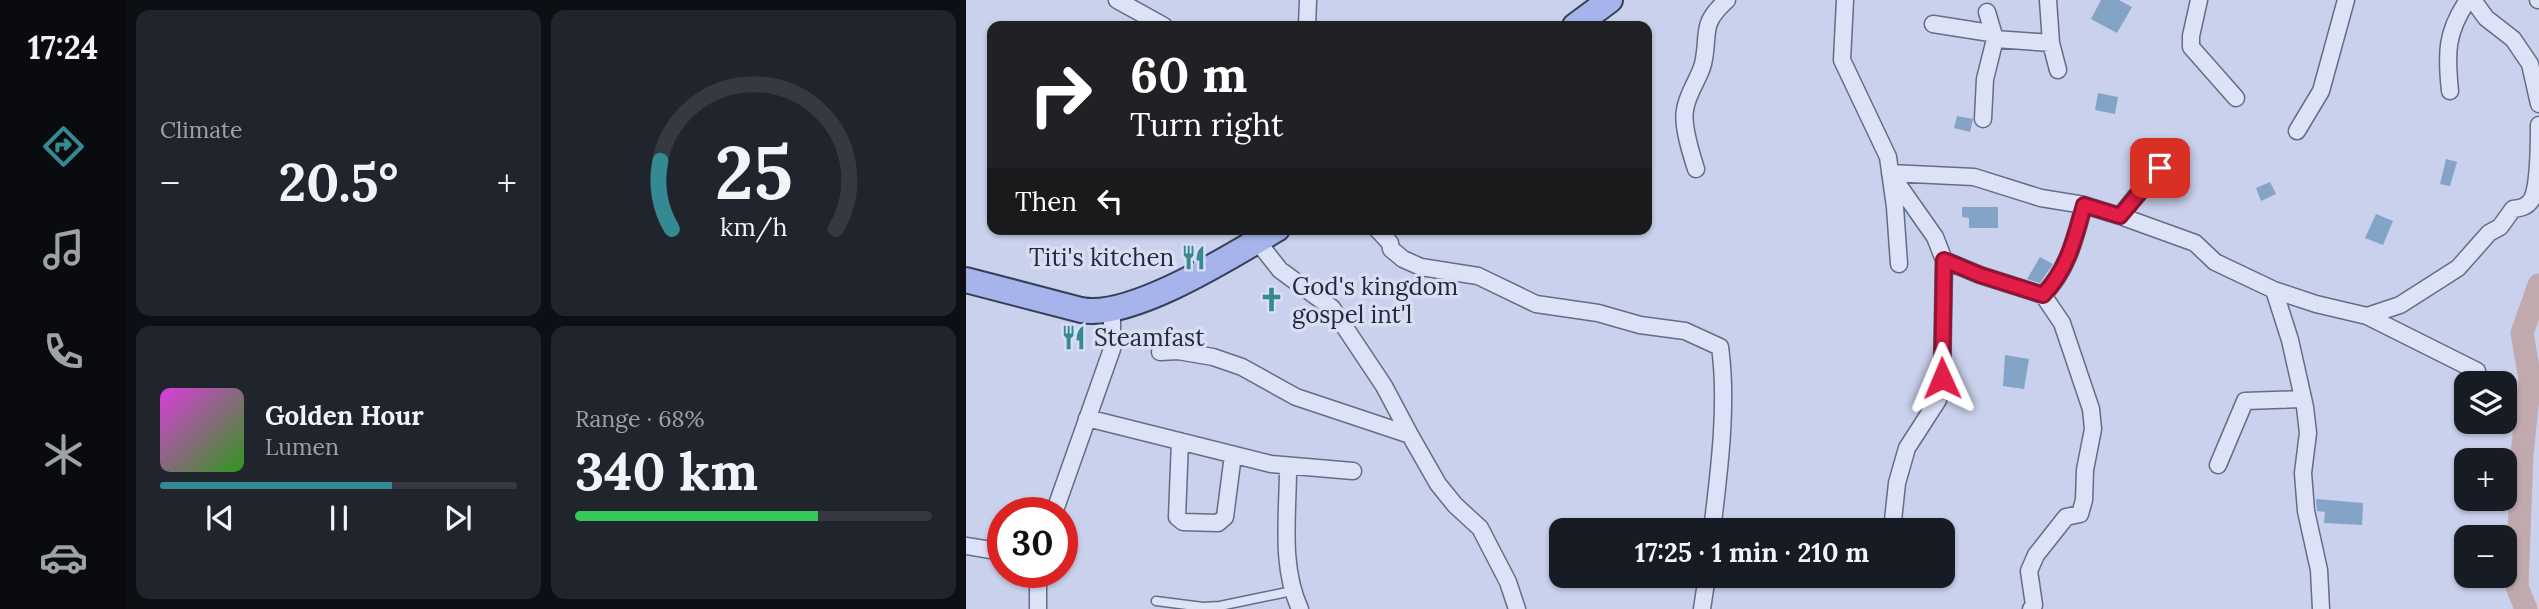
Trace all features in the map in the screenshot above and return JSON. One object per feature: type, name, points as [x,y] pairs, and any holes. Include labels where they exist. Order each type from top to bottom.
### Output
[{"type":"main road","points":[[1582,21],[1609,0]]},
{"type":"main road","points":[[966,280],[1081,310],[1112,310],[1136,304],[1161,293],[1267,235]]},
{"type":"street","points":[[1117,0],[1155,21]]},
{"type":"street","points":[[1307,21],[1308,0]]},
{"type":"street","points":[[1696,169],[1689,146],[1685,110],[1703,63],[1704,38],[1712,13],[1727,0]]},
{"type":"street","points":[[1845,0],[1842,60],[1888,158],[1899,264]]},
{"type":"street","points":[[2048,0],[2051,43],[2058,70]]},
{"type":"street","points":[[2199,0],[2191,47],[2236,98]]},
{"type":"street","points":[[2298,131],[2321,91],[2346,0]]},
{"type":"street","points":[[2450,91],[2447,56],[2450,34],[2456,18],[2471,0],[2486,18],[2513,39],[2530,64],[2539,104]]},
{"type":"street","points":[[1983,118],[1985,79],[1995,38],[1987,12]]},
{"type":"street","points":[[1933,24],[1990,33],[1995,38],[2051,43]]},
{"type":"street","points":[[2367,316],[2400,305],[2438,282],[2458,268],[2489,233],[2500,227],[2513,209],[2524,207],[2530,202],[2536,185],[2539,125]]},
{"type":"street","points":[[2120,216],[2166,159]]},
{"type":"street","points":[[1890,173],[1943,173],[1974,177],[2041,198],[2084,205],[2120,216],[2195,243],[2215,262],[2274,290],[2316,304],[2367,316],[2477,371]]},
{"type":"street","points":[[1890,173],[1935,237],[1944,260],[1942,378],[1938,400],[1907,448],[1897,483],[1893,518]]},
{"type":"street","points":[[2043,295],[2065,267],[2084,205]]},
{"type":"street","points":[[1267,235],[1280,270],[1332,308],[1378,376],[1438,484],[1455,505],[1480,528],[1508,582],[1517,609]]},
{"type":"street","points":[[1383,235],[1390,243],[1391,249],[1421,267],[1478,276],[1536,304],[1598,313],[1640,326],[1685,331],[1720,347],[1723,368],[1713,518]]},
{"type":"street","points":[[1944,260],[1980,275],[2043,295],[2062,323],[2091,410],[2093,429],[2080,514],[2066,517],[2036,555],[2029,571],[2034,605],[2032,609]]},
{"type":"street","points":[[2274,290],[2290,340],[2303,399],[2308,433],[2303,473],[2306,511],[2319,570],[2321,609]]},
{"type":"street","points":[[1060,497],[1112,349],[1112,310]]},
{"type":"street","points":[[1160,352],[1178,351],[1213,357],[1242,367],[1296,397],[1410,435]]},
{"type":"street","points":[[2218,465],[2245,401],[2303,399]]},
{"type":"street","points":[[1087,418],[1288,468],[1353,471]]},
{"type":"street","points":[[1180,442],[1177,517],[1183,522],[1218,523],[1225,517],[1233,455]]},
{"type":"street","points":[[1288,468],[1287,572],[1300,609]]},
{"type":"street","points":[[966,546],[987,549]]},
{"type":"street","points":[[1038,588],[1038,609]]},
{"type":"street","points":[[1702,609],[1705,588]]},
{"type":"lane","points":[[1156,601],[1203,607],[1220,606],[1292,591]]},
{"type":"building","points":[[2101,0],[2119,0],[2132,7],[2117,33],[2091,19]]},
{"type":"building","points":[[2098,93],[2118,97],[2115,114],[2095,110]]},
{"type":"building","points":[[1957,116],[1973,119],[1970,132],[1954,128]]},
{"type":"building","points":[[2446,159],[2457,162],[2450,186],[2440,184]]},
{"type":"building","points":[[2270,182],[2276,194],[2261,201],[2256,188]]},
{"type":"building","points":[[1962,207],[1998,207],[1998,228],[1969,228],[1969,218],[1962,217]]},
{"type":"building","points":[[2376,214],[2393,221],[2383,245],[2365,238]]},
{"type":"building","points":[[2040,257],[2053,264],[2040,283],[2027,279]]},
{"type":"building","points":[[2005,355],[2029,359],[2024,389],[2003,386]]},
{"type":"building","points":[[2316,499],[2363,503],[2362,525],[2324,523],[2325,512],[2317,511]]},
{"type":"waterway","points":[[2526,609],[2517,587],[2522,454],[2530,379],[2522,333],[2539,285]]},
{"type":"place","name":"Titi's kitchen","points":[[1194,257]]},
{"type":"place","name":"God's kingdom gospel int'l","points":[[1272,300]]},
{"type":"place","name":"Steamfast","points":[[1074,337]]},
{"type":"route","points":[[1942,378],[1944,260],[1980,275],[2043,295],[2065,267],[2084,205],[2120,216],[2160,168]]}]
